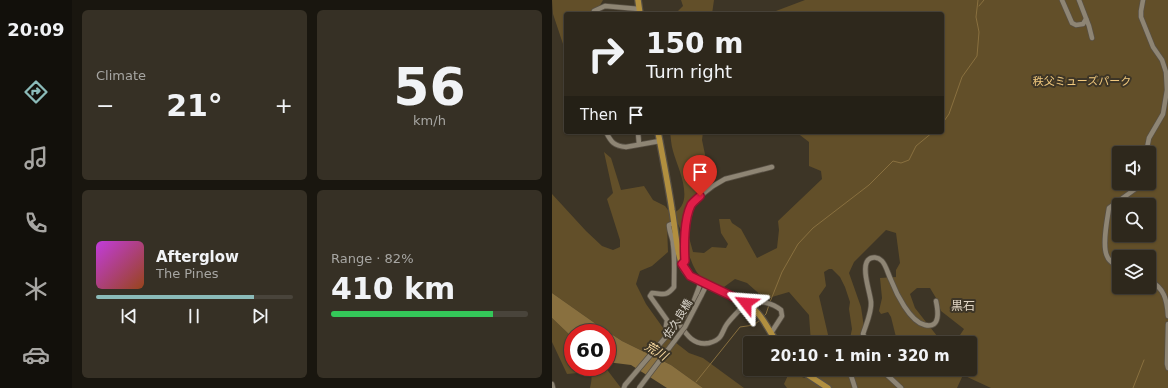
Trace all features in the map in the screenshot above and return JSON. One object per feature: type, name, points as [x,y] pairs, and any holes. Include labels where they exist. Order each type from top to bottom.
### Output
[{"type":"main road","points":[[638,0],[639,11]]},
{"type":"main road","points":[[658,134],[682,264],[690,276],[747,304],[760,315],[773,336]]},
{"type":"main road","points":[[810,376],[828,388]]},
{"type":"street","points":[[1062,0],[1072,24],[1082,24],[1086,19]]},
{"type":"street","points":[[1079,0],[1092,38]]},
{"type":"street","points":[[1143,0],[1141,17],[1153,48],[1162,60],[1166,72],[1167,90],[1163,114],[1149,138],[1147,146]]},
{"type":"street","points":[[594,12],[605,6],[639,11]]},
{"type":"street","points":[[607,134],[611,142],[615,145],[626,147],[660,141]]},
{"type":"street","points":[[638,134],[639,144]]},
{"type":"street","points":[[682,264],[685,262],[685,232],[692,204],[713,186],[725,179],[772,167]]},
{"type":"street","points":[[1112,262],[1106,255],[1106,236],[1109,208],[1134,190]]},
{"type":"street","points":[[668,334],[667,320],[650,296],[652,293],[661,295],[667,294],[674,287],[674,246],[669,228],[669,225],[674,222]]},
{"type":"street","points":[[864,336],[863,334],[871,302],[867,282],[866,265],[872,258],[879,259],[883,262],[901,301],[923,325],[929,326],[938,319],[939,314],[936,301]]},
{"type":"street","points":[[624,387],[693,303],[704,283]]},
{"type":"street","name":"佐久良橋","points":[[639,388],[685,327],[701,296],[704,283]]},
{"type":"street","points":[[1156,284],[1166,299],[1168,316]]},
{"type":"street","points":[[678,322],[693,341],[700,344],[713,342],[718,339],[727,323],[747,304],[755,302],[773,304],[781,310],[782,316],[771,333]]},
{"type":"street","points":[[1168,324],[1168,368]]},
{"type":"street","points":[[851,376],[855,388]]},
{"type":"street","points":[[888,376],[901,388]]},
{"type":"street","points":[[552,384],[553,388]]},
{"type":"green space","points":[[552,0],[603,0],[592,12],[564,12],[564,47],[553,14]]},
{"type":"green space","points":[[681,0],[714,0],[712,12],[677,12],[683,6]]},
{"type":"green space","name":"秩父ミューズパーク","points":[[805,0],[1168,0],[1168,388],[991,388],[965,376],[977,376],[977,336],[959,336],[964,329],[941,311],[930,288],[917,288],[910,294],[915,308],[937,336],[896,336],[891,317],[888,312],[881,314],[879,311],[882,298],[880,278],[896,277],[896,270],[900,263],[896,233],[886,230],[854,262],[849,273],[861,307],[867,336],[850,336],[852,329],[849,309],[850,302],[840,277],[832,269],[829,269],[824,272],[826,286],[819,296],[828,336],[810,336],[809,315],[789,292],[765,299],[747,283],[735,279],[724,287],[700,275],[686,252],[687,243],[677,222],[672,219],[667,225],[668,252],[652,266],[640,271],[636,284],[646,304],[671,339],[689,353],[703,358],[744,388],[703,388],[671,365],[616,337],[616,324],[596,324],[552,293],[552,194],[602,246],[613,250],[620,247],[620,240],[607,199],[613,193],[604,152],[611,158],[621,190],[644,186],[653,200],[665,206],[671,214],[679,209],[683,203],[684,186],[672,149],[670,134],[703,134],[702,140],[711,183],[690,199],[684,219],[693,252],[704,253],[712,247],[726,248],[728,244],[721,233],[719,219],[730,219],[732,223],[741,229],[757,258],[777,248],[779,230],[778,221],[822,179],[821,171],[809,166],[809,142],[799,134],[944,134],[944,12],[773,12]]},
{"type":"green space","points":[[552,318],[564,329],[564,368],[552,342]]},
{"type":"green space","points":[[612,376],[621,388],[590,388],[592,377]]},
{"type":"green space","points":[[788,376],[799,376],[805,378],[807,376],[963,376],[957,388],[787,388],[784,384]]},
{"type":"shaded area","points":[[552,293],[596,324],[564,324],[564,329],[552,318]]},
{"type":"shaded area","points":[[616,337],[671,365],[703,388],[667,388],[631,365],[616,363]]},
{"type":"waterway","points":[[944,121],[949,114],[962,77],[977,56],[979,32],[976,17],[978,0]]},
{"type":"waterway","points":[[979,6],[984,0]]},
{"type":"waterway","points":[[770,302],[782,272],[798,244],[813,228],[869,185],[893,161],[901,163],[909,160],[916,146],[931,134]]},
{"type":"waterway","points":[[764,316],[769,305]]},
{"type":"waterway","points":[[696,382],[740,327],[754,325],[760,320]]},
{"type":"waterway","points":[[1133,388],[1144,360]]},
{"type":"district","name":"黒石","points":[[963,306]]},
{"type":"route","points":[[700,196],[692,204],[690,210],[685,232],[685,262],[682,264],[683,268],[690,276],[746,303]]},
{"type":"water label","name":"荒川","points":[[656,351]]}]
